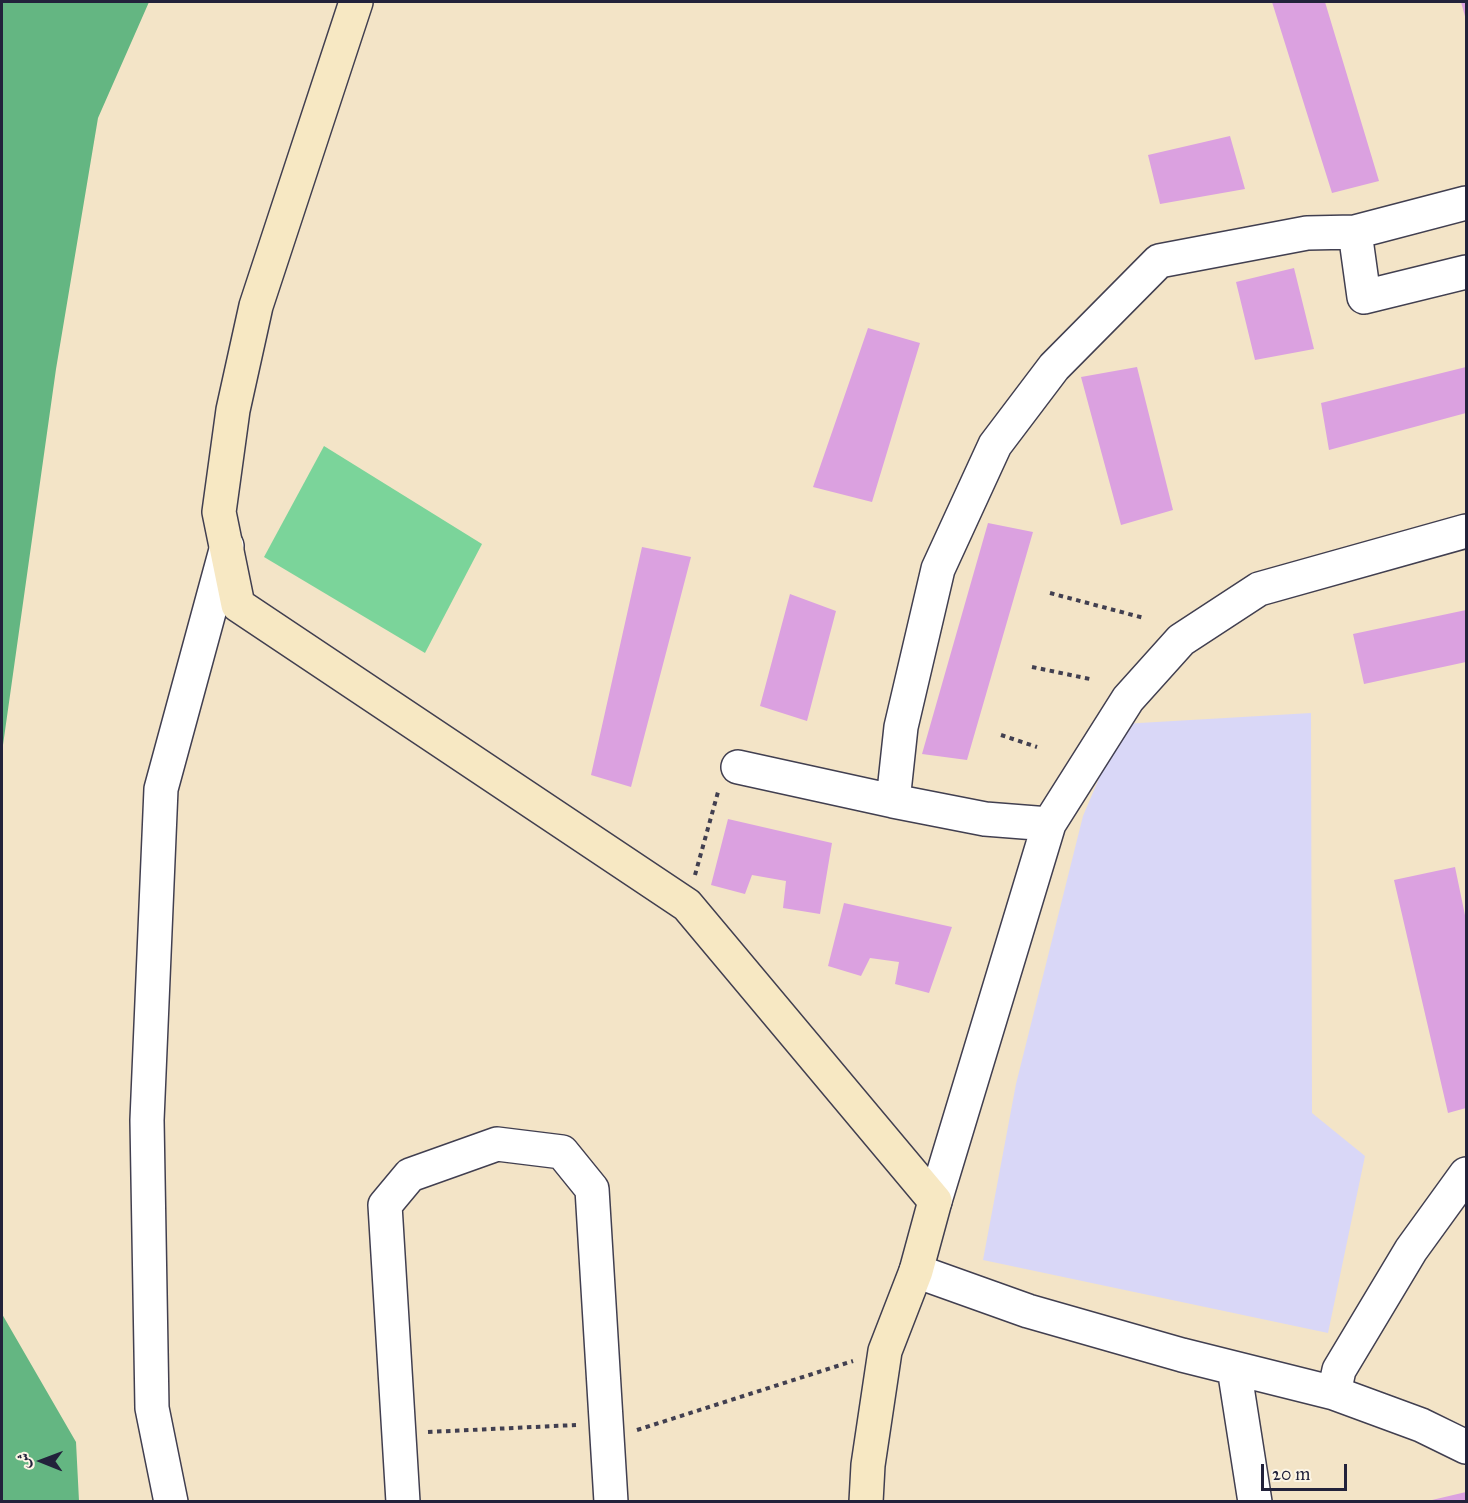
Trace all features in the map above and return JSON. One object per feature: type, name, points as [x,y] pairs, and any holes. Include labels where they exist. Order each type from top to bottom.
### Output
[{"type":"main road","points":[[356,2],[256,306],[233,410],[219,512],[238,604],[687,905],[935,1201],[916,1271],[885,1351],[868,1465],[866,1502]]},
{"type":"street","points":[[893,801],[901,727],[938,569],[995,445],[1054,367],[1159,261],[1307,233],[1355,232],[1467,203]]},
{"type":"street","points":[[1355,232],[1364,297],[1467,272]]},
{"type":"street","points":[[935,1201],[1049,824],[1128,699],[1181,640],[1259,589],[1467,531]]},
{"type":"street","points":[[171,1502],[152,1408],[147,1120],[161,789],[226,546]]},
{"type":"street","points":[[738,767],[985,819],[1049,824]]},
{"type":"street","points":[[403,1502],[385,1206],[410,1175],[497,1144],[562,1152],[592,1189],[611,1502]]},
{"type":"street","points":[[1334,1393],[1339,1370],[1411,1250],[1467,1174]]},
{"type":"street","points":[[916,1271],[1028,1311],[1334,1393],[1421,1425],[1467,1447]]},
{"type":"street","points":[[1234,1368],[1255,1502]]},
{"type":"path","points":[[1050,593],[1144,618]]},
{"type":"path","points":[[1032,667],[1090,679]]},
{"type":"path","points":[[1001,735],[1037,747]]},
{"type":"path","points":[[687,905],[718,792]]},
{"type":"path","points":[[399,1433],[607,1431],[885,1351]]},
{"type":"shaded area","points":[[1311,713],[1312,1113],[1365,1156],[1328,1333],[983,1260],[1016,1084],[1083,816],[1122,724]]},
{"type":"green space","points":[[2,2],[149,2],[98,118],[56,369],[2,752]]},
{"type":"green space","points":[[324,446],[482,544],[425,653],[264,557]]},
{"type":"green space","points":[[2,1314],[76,1442],[79,1501],[2,1501]]},
{"type":"building","points":[[1272,2],[1325,2],[1379,181],[1332,193]]},
{"type":"building","points":[[1461,2],[1466,2],[1466,20]]},
{"type":"building","points":[[1230,136],[1245,189],[1160,204],[1148,155]]},
{"type":"building","points":[[1294,268],[1314,349],[1255,360],[1236,282]]},
{"type":"building","points":[[868,328],[920,343],[872,502],[813,487]]},
{"type":"building","points":[[1137,367],[1173,510],[1121,525],[1081,377]]},
{"type":"building","points":[[1466,367],[1466,413],[1329,450],[1321,403]]},
{"type":"building","points":[[988,523],[1033,532],[967,760],[922,754]]},
{"type":"building","points":[[642,547],[691,557],[631,787],[591,775]]},
{"type":"building","points":[[790,594],[836,611],[807,721],[760,706]]},
{"type":"building","points":[[1466,610],[1466,662],[1364,684],[1353,634]]},
{"type":"building","points":[[728,819],[832,843],[820,914],[783,908],[786,881],[752,875],[745,894],[711,885]]},
{"type":"building","points":[[1455,867],[1466,920],[1466,1108],[1448,1113],[1394,880]]},
{"type":"building","points":[[844,903],[952,927],[929,993],[895,984],[899,962],[870,958],[861,976],[828,966]]},
{"type":"building","points":[[1466,1492],[1466,1502],[1433,1502],[1432,1500]]}]
